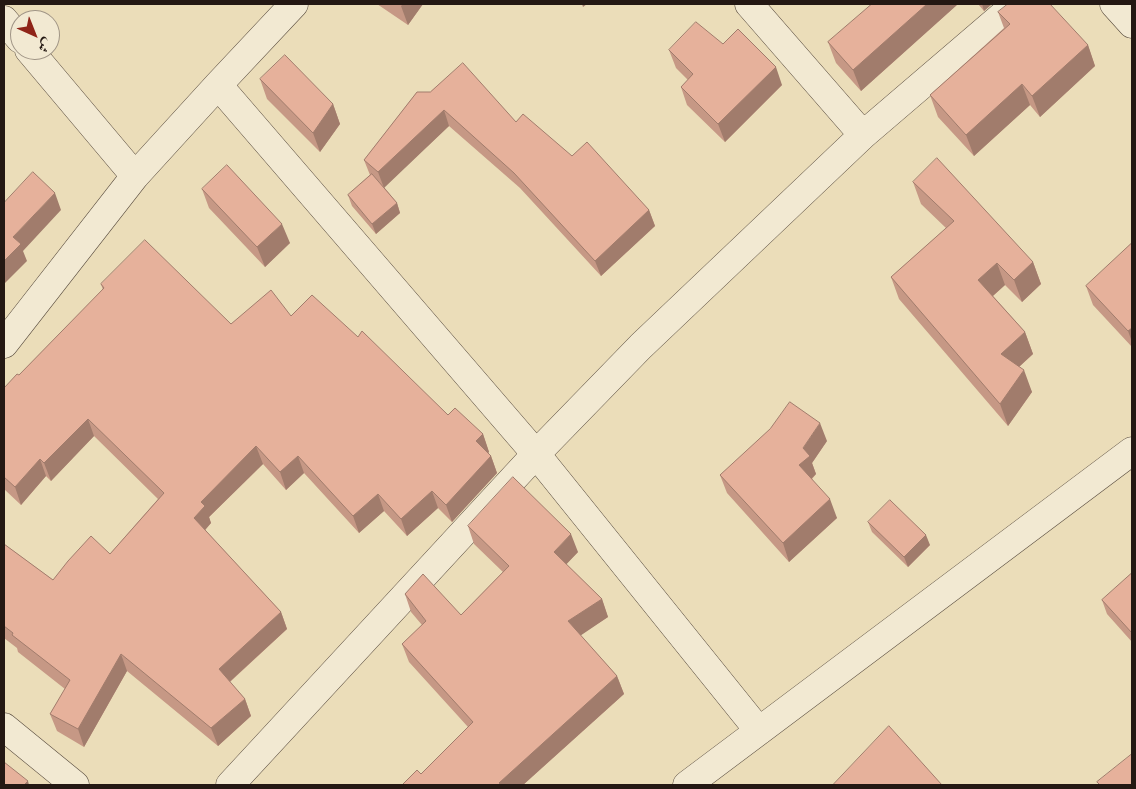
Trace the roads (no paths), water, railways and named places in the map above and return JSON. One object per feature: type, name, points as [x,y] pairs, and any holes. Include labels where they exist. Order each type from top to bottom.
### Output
[{"type":"street","points":[[4,344],[135,176],[294,4]]},
{"type":"street","points":[[749,4],[863,135]]},
{"type":"street","points":[[230,785],[536,454],[641,346],[863,135],[1016,4]]},
{"type":"street","points":[[1114,4],[1132,24]]},
{"type":"street","points":[[37,60],[135,176]]},
{"type":"street","points":[[218,85],[536,454],[759,731]]},
{"type":"street","points":[[687,785],[1132,451]]},
{"type":"street","points":[[4,728],[75,785]]}]
